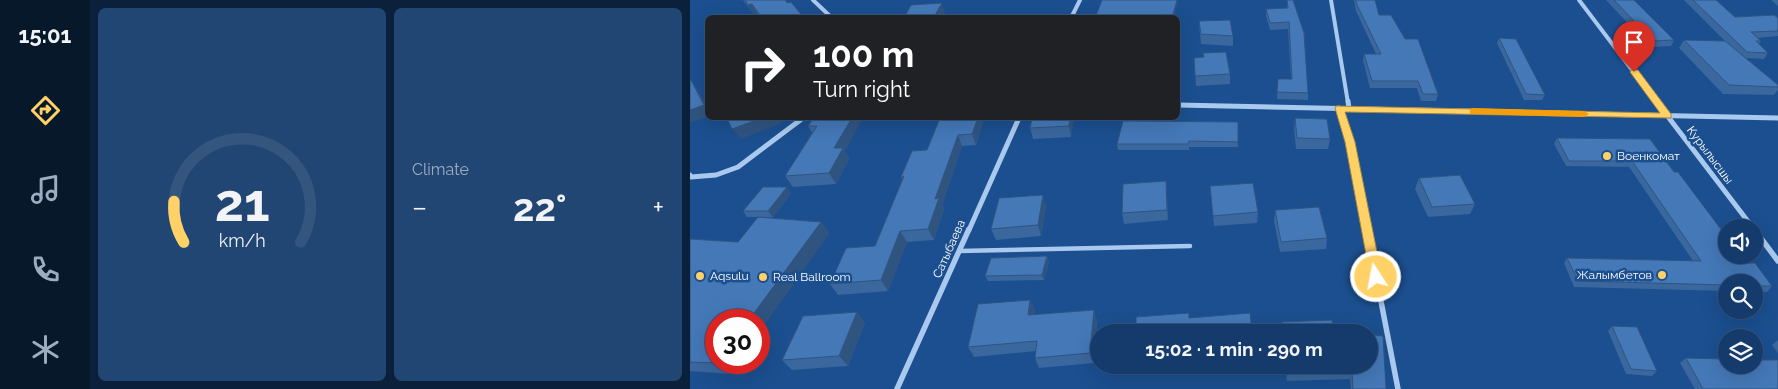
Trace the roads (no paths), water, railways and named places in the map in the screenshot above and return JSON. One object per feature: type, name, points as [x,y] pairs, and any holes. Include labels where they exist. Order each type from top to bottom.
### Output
[{"type":"street","points":[[813,0],[829,15]]},
{"type":"street","points":[[1072,15],[1080,0]]},
{"type":"street","points":[[1331,0],[1349,109]]},
{"type":"street","name":"Курылысшы","points":[[1580,0],[1746,219]]},
{"type":"street","points":[[1180,105],[1778,118]]},
{"type":"street","points":[[1340,108],[1350,142],[1398,389]]},
{"type":"street","points":[[690,175],[691,177],[716,175],[738,167],[800,120]]},
{"type":"street","name":"Сатыбаева","points":[[897,389],[1018,120]]},
{"type":"street","name":"Курылысшы","points":[[1763,241],[1778,261]]},
{"type":"lane","points":[[959,251],[1190,246]]},
{"type":"place","name":"Военкомат","points":[[1607,156]]},
{"type":"place","name":"Жалымбетов","points":[[1662,275]]},
{"type":"place","name":"Aqsulu","points":[[700,276]]},
{"type":"place","name":"Real Ballroom","points":[[763,277]]}]
